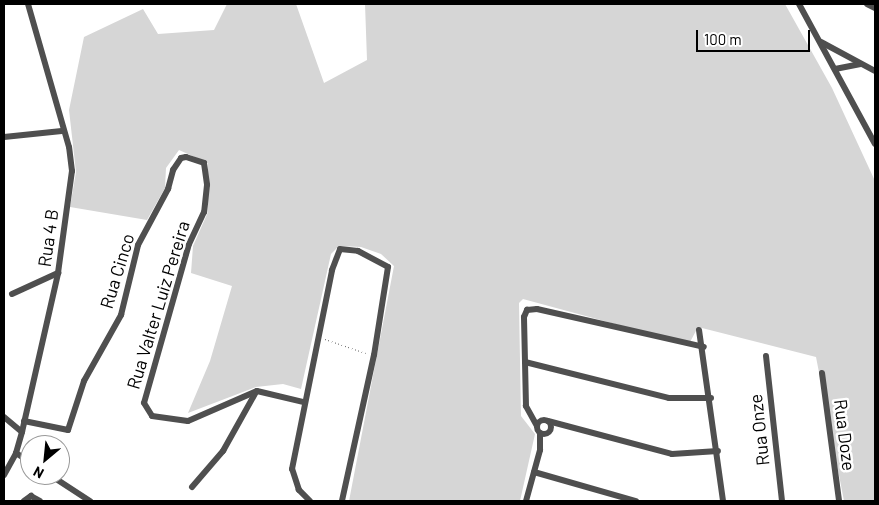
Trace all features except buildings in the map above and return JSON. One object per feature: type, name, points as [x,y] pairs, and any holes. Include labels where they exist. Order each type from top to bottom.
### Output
[{"type":"street","name":"Rua 4 B","points":[[4,475],[16,453],[22,432],[58,273],[72,172],[69,147],[62,131],[28,4]]},
{"type":"street","points":[[798,4],[875,144]]},
{"type":"street","points":[[867,4],[875,8]]},
{"type":"street","points":[[820,42],[875,71]]},
{"type":"street","points":[[835,69],[861,64]]},
{"type":"street","points":[[865,127],[875,132]]},
{"type":"street","points":[[4,137],[62,131]]},
{"type":"street","name":"Rua Cinco","points":[[24,420],[68,430],[84,381],[122,315],[138,245],[168,189],[173,170],[181,158],[186,157],[204,163]]},
{"type":"street","name":"Rua Valter Luiz Pereira","points":[[204,163],[207,185],[204,212],[190,244],[144,402],[152,416],[188,421],[257,391]]},
{"type":"street","points":[[310,501],[299,490],[292,469],[303,402],[332,270],[340,249],[358,251],[388,267],[374,355],[342,501]]},
{"type":"street","points":[[12,294],[58,273]]},
{"type":"street","points":[[540,450],[539,424],[531,416],[526,406],[526,313],[537,309],[704,347]]},
{"type":"street","points":[[699,330],[704,347],[724,501]]},
{"type":"street","name":"Rua Onze","points":[[766,356],[782,501]]},
{"type":"street","points":[[525,362],[669,398],[711,398]]},
{"type":"street","name":"Rua Doze","points":[[822,373],[839,501]]},
{"type":"street","points":[[192,487],[224,451],[257,391],[303,402]]},
{"type":"street","points":[[4,417],[22,432]]},
{"type":"street","points":[[539,424],[548,421],[672,454],[718,451]]},
{"type":"street","points":[[526,501],[540,450],[550,431],[548,421]]},
{"type":"street","points":[[540,433],[570,428]]},
{"type":"street","points":[[16,453],[20,456]]},
{"type":"street","points":[[534,472],[636,501]]},
{"type":"street","points":[[65,485],[90,501]]},
{"type":"street","points":[[24,501],[31,496],[40,501]]},
{"type":"path","points":[[318,337],[374,355]]},
{"type":"shaded area","points":[[227,4],[296,4],[324,83],[367,60],[365,4],[785,4],[832,88],[875,181],[875,501],[844,501],[816,357],[698,327],[689,344],[523,299],[519,303],[521,416],[535,434],[520,501],[349,501],[394,266],[381,254],[361,247],[339,246],[331,254],[301,389],[283,384],[256,387],[188,413],[210,361],[232,286],[191,273],[193,246],[208,212],[208,163],[179,150],[166,168],[165,188],[147,220],[70,207],[76,172],[69,110],[84,37],[143,9],[158,34],[214,30]]}]
